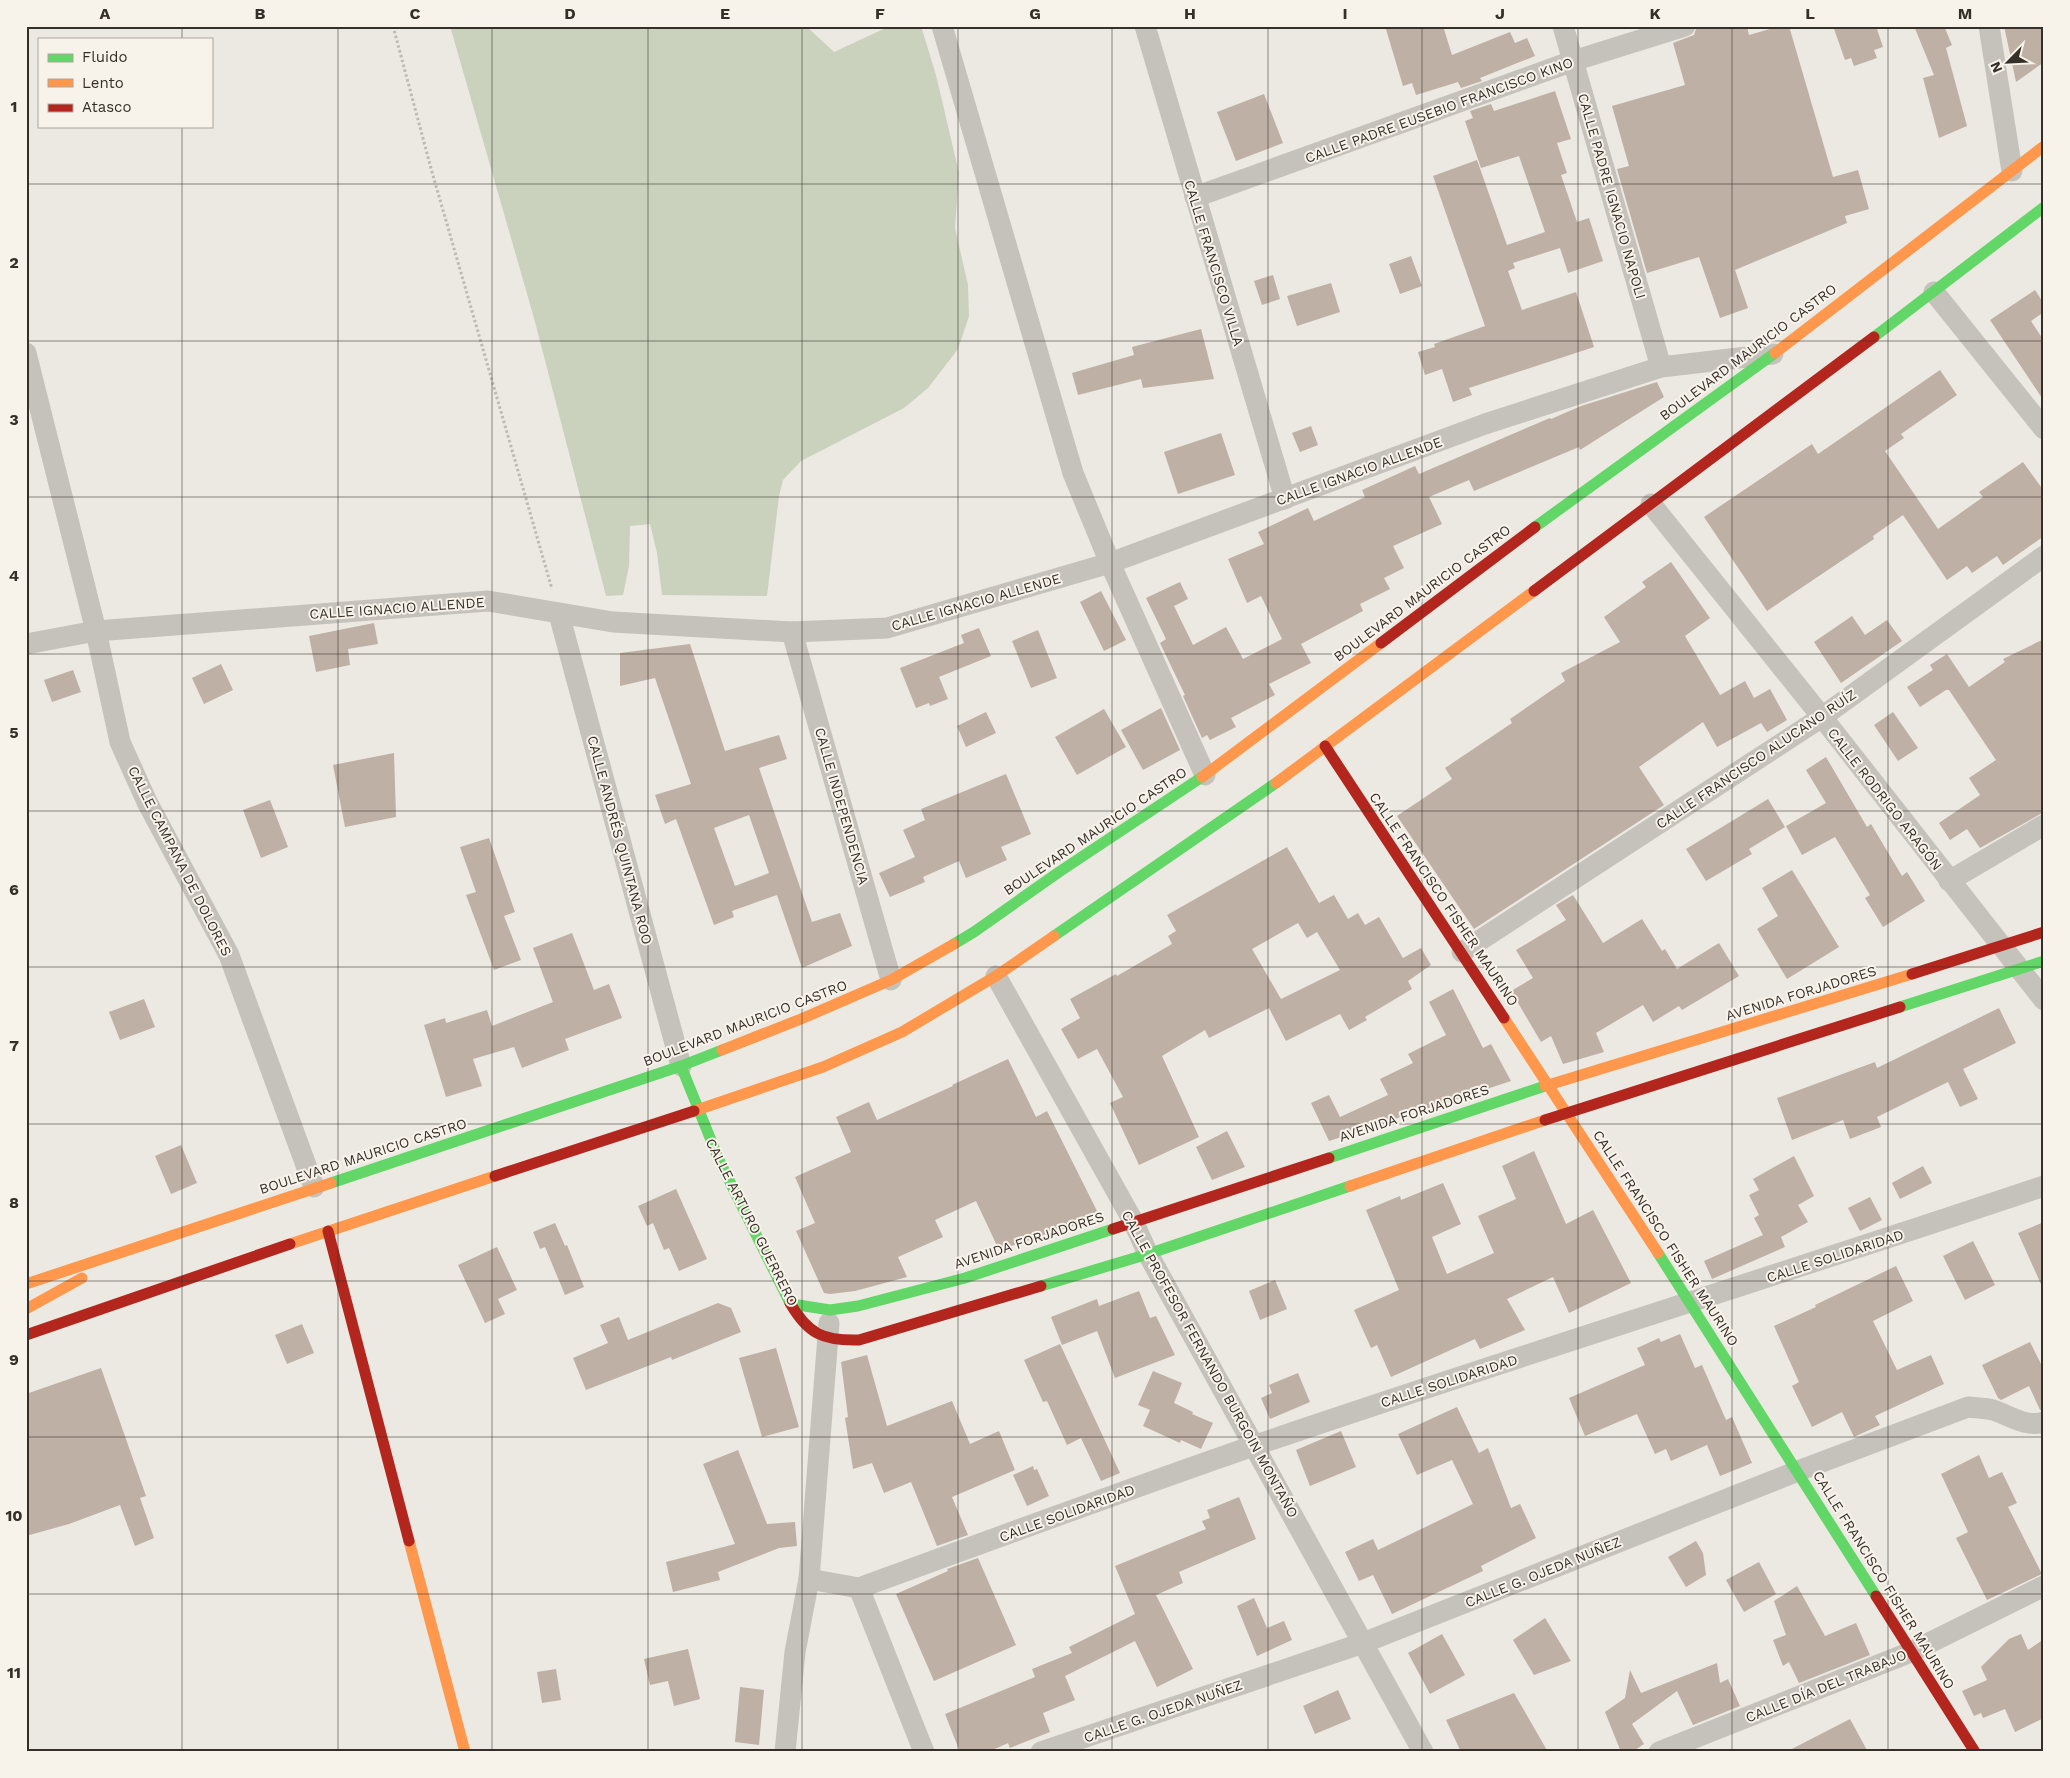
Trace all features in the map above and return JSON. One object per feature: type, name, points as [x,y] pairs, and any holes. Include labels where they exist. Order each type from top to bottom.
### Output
[{"type":"main road","name":"BOULEVARD MAURICIO CASTRO","points":[[26,1284],[681,1066],[801,1019],[891,980],[974,932],[1059,872],[1205,775],[1564,505],[1773,354],[2044,146]]},
{"type":"main road","points":[[28,1335],[328,1231],[697,1110],[823,1066],[902,1032],[996,976],[1250,802],[1934,292],[2044,207]]},
{"type":"main road","name":"CALLE FRANCISCO FISHER MAURINO","points":[[1324,746],[1462,952],[1690,1301],[1975,1752]]},
{"type":"main road","name":"AVENIDA FORJADORES","points":[[792,1304],[830,1310],[858,1306],[965,1278],[1549,1085],[2002,947],[2044,932]]},
{"type":"main road","points":[[827,1340],[859,1340],[1148,1254],[1567,1112],[2044,961]]},
{"type":"main road","name":"CALLE ARTURO GUERRERO","points":[[681,1066],[697,1110],[750,1224],[792,1304],[806,1326],[827,1340]]},
{"type":"main road","points":[[328,1231],[465,1752]]},
{"type":"main road","points":[[26,1309],[80,1280],[108,1257]]},
{"type":"street","points":[[942,26],[1073,473],[1110,564],[1205,775]]},
{"type":"street","name":"CALLE FRANCISCO VILLA","points":[[1145,26],[1285,499]]},
{"type":"street","name":"CALLE PADRE IGNACIO NAPOLI","points":[[1563,26],[1661,367]]},
{"type":"street","name":"CALLE PADRE EUSEBIO FRANCISCO KINO","points":[[1195,197],[1573,61],[1685,26]]},
{"type":"street","points":[[1989,26],[2012,171]]},
{"type":"street","points":[[1934,292],[2044,429]]},
{"type":"street","name":"CALLE CAMPANA DE DOLORES","points":[[26,353],[96,630],[120,742],[147,802],[228,955],[314,1187]]},
{"type":"street","name":"CALLE IGNACIO ALLENDE","points":[[26,644],[96,630],[488,601],[613,622],[792,632],[887,628],[1110,564],[1485,424],[1661,367],[1773,354]]},
{"type":"street","name":"CALLE RODRIGO ARAGÓN","points":[[1651,504],[1822,717],[2044,1000]]},
{"type":"street","name":"CALLE FRANCISCO ALUCANO RUÍZ","points":[[1462,952],[1822,717],[2044,556]]},
{"type":"street","name":"CALLE ANDRÉS QUINTANA ROO","points":[[559,614],[681,1066]]},
{"type":"street","name":"CALLE INDEPENDENCIA","points":[[792,632],[891,980]]},
{"type":"street","points":[[1949,881],[2044,825]]},
{"type":"street","name":"CALLE PROFESOR FERNANDO BURGOIN MONTAÑO","points":[[996,976],[1133,1221],[1148,1254],[1423,1752]]},
{"type":"street","name":"CALLE SOLIDARIDAD","points":[[859,1588],[1255,1446],[1690,1301],[1834,1257],[2044,1186]]},
{"type":"street","points":[[785,1752],[795,1652],[809,1579],[830,1310]]},
{"type":"street","name":"CALLE G. OJEDA NUÑEZ","points":[[1040,1752],[1363,1643],[1798,1471],[1968,1408],[1992,1410],[2015,1420],[2044,1422]]},
{"type":"street","points":[[809,1579],[859,1588],[924,1752]]},
{"type":"street","name":"CALLE DÍA DEL TRABAJO","points":[[1659,1752],[1911,1652],[2044,1586]]},
{"type":"path","points":[[393,26],[432,172],[559,614]]},
{"type":"green space","points":[[450,26],[806,26],[834,52],[890,26],[921,26],[936,75],[959,173],[955,228],[968,285],[969,316],[958,349],[928,388],[904,408],[801,461],[783,480],[779,496],[767,596],[662,595],[657,553],[650,524],[630,526],[629,566],[623,595],[606,596],[534,318]]},
{"type":"building","points":[[1385,26],[1443,26],[1452,55],[1510,32],[1515,43],[1527,38],[1535,56],[1480,78],[1482,81],[1461,88],[1458,82],[1416,95],[1412,83],[1403,86]]},
{"type":"building","points":[[1697,26],[1747,26],[1749,35],[1780,26],[1789,26],[1833,177],[1858,170],[1869,209],[1845,216],[1847,223],[1735,270],[1748,308],[1720,318],[1699,257],[1647,273],[1617,169],[1629,166],[1612,106],[1685,85],[1673,43],[1694,35]]},
{"type":"building","points":[[1833,26],[1876,26],[1883,47],[1874,50],[1877,58],[1854,66],[1851,58],[1845,60]]},
{"type":"building","points":[[1914,26],[1944,26],[1952,45],[1946,48],[1967,126],[1939,138],[1923,78],[1934,75]]},
{"type":"building","points":[[2004,26],[2044,26],[2044,62],[2016,82]]},
{"type":"building","points":[[1555,91],[1571,139],[1557,143],[1567,173],[1561,175],[1577,222],[1589,218],[1603,261],[1568,273],[1560,248],[1513,263],[1515,268],[1508,271],[1522,310],[1576,292],[1594,347],[1469,388],[1472,395],[1453,402],[1442,369],[1425,375],[1418,352],[1435,347],[1434,344],[1485,326],[1433,176],[1477,160],[1507,245],[1545,232],[1519,156],[1481,168],[1465,121],[1473,118],[1470,111],[1491,104],[1494,111]]},
{"type":"building","points":[[1264,94],[1283,143],[1236,161],[1217,112]]},
{"type":"building","points":[[1411,256],[1422,286],[1400,294],[1389,264]]},
{"type":"building","points":[[1273,275],[1280,299],[1262,305],[1254,281]]},
{"type":"building","points":[[1331,283],[1340,312],[1297,326],[1287,296]]},
{"type":"building","points":[[2035,290],[2044,304],[2044,312],[2031,321],[2044,341],[2044,401],[1990,320]]},
{"type":"building","points":[[1201,329],[1214,379],[1143,388],[1141,379],[1078,395],[1072,373],[1134,355],[1132,347]]},
{"type":"building","points":[[1940,370],[1957,395],[1901,434],[1904,438],[1885,451],[1938,529],[1983,497],[1979,492],[2023,462],[2044,491],[2044,536],[2003,565],[1997,556],[1972,573],[1967,566],[1947,580],[1903,515],[1873,536],[1874,539],[1767,611],[1704,517],[1812,444],[1818,454]]},
{"type":"building","points":[[1657,382],[1664,397],[1580,450],[1579,447],[1474,491],[1469,480],[1429,497],[1442,524],[1393,546],[1404,568],[1384,578],[1390,589],[1360,604],[1363,611],[1301,644],[1311,663],[1269,684],[1275,695],[1231,718],[1236,727],[1210,740],[1207,735],[1202,738],[1183,696],[1185,695],[1160,643],[1166,639],[1146,598],[1180,582],[1188,599],[1174,606],[1193,645],[1226,627],[1243,659],[1282,639],[1261,596],[1247,603],[1228,559],[1264,544],[1258,532],[1308,508],[1314,521],[1365,497],[1362,490],[1415,466],[1419,474],[1581,406]]},
{"type":"building","points":[[1311,426],[1318,445],[1300,452],[1292,433]]},
{"type":"building","points":[[1221,433],[1235,475],[1178,494],[1164,452]]},
{"type":"building","points":[[1671,562],[1710,618],[1685,636],[1720,695],[1745,681],[1754,698],[1770,689],[1787,720],[1767,732],[1761,723],[1717,747],[1703,722],[1639,767],[1664,805],[1474,929],[1397,816],[1452,779],[1445,768],[1512,723],[1510,719],[1565,681],[1561,673],[1620,642],[1604,617],[1646,587],[1642,582]]},
{"type":"building","points":[[1101,591],[1126,640],[1104,651],[1080,602]]},
{"type":"building","points":[[1852,616],[1865,635],[1887,620],[1902,641],[1841,683],[1814,642]]},
{"type":"building","points":[[374,623],[378,644],[348,649],[350,665],[316,672],[309,636]]},
{"type":"building","points":[[979,628],[991,656],[939,677],[948,699],[930,706],[929,703],[916,708],[900,668],[964,643],[961,635]]},
{"type":"building","points":[[1038,630],[1057,678],[1031,688],[1012,641]]},
{"type":"building","points":[[2044,639],[2044,812],[1980,848],[1967,829],[1950,840],[1939,823],[1980,795],[1969,778],[1996,760],[1949,690],[1946,690],[1920,707],[1907,687],[1933,670],[1930,665],[1947,654],[1969,687],[2005,662],[2003,659]]},
{"type":"building","points":[[690,644],[725,751],[779,735],[787,759],[759,768],[812,922],[840,913],[852,946],[802,968],[777,895],[732,911],[734,917],[714,925],[676,819],[665,824],[655,795],[691,784],[655,678],[620,686],[620,653]],"holes":[[[749,815],[769,873],[735,886],[714,828]]]},
{"type":"building","points":[[221,664],[233,690],[204,704],[192,678]]},
{"type":"building","points":[[73,670],[81,692],[52,702],[44,680]]},
{"type":"building","points":[[1161,708],[1180,750],[1143,770],[1121,730]]},
{"type":"building","points":[[1104,709],[1126,747],[1077,775],[1055,737]]},
{"type":"building","points":[[986,712],[996,733],[966,747],[957,726]]},
{"type":"building","points":[[1893,712],[1918,748],[1898,761],[1874,725]]},
{"type":"building","points":[[394,753],[396,817],[345,827],[333,765]]},
{"type":"building","points":[[1826,757],[1867,827],[1871,824],[1902,876],[1907,872],[1925,901],[1883,927],[1865,898],[1870,895],[1835,837],[1802,855],[1786,826],[1826,803],[1806,770]]},
{"type":"building","points":[[1006,774],[1031,834],[1001,847],[1007,860],[966,878],[959,861],[923,877],[925,882],[890,897],[879,873],[915,857],[903,830],[925,820],[921,809]]},
{"type":"building","points":[[1768,799],[1785,827],[1749,849],[1752,854],[1706,881],[1686,849]]},
{"type":"building","points":[[270,800],[288,847],[261,858],[243,810]]},
{"type":"building","points":[[489,838],[515,912],[504,916],[521,960],[494,970],[466,895],[476,892],[460,847]]},
{"type":"building","points":[[1287,847],[1319,903],[1334,895],[1348,919],[1358,913],[1365,925],[1379,917],[1403,958],[1421,948],[1431,965],[1408,981],[1412,989],[1365,1017],[1367,1020],[1349,1030],[1340,1014],[1286,1041],[1269,1008],[1209,1038],[1205,1030],[1162,1056],[1199,1137],[1139,1165],[1110,1103],[1123,1097],[1097,1049],[1078,1059],[1061,1029],[1080,1018],[1070,999],[1116,974],[1117,976],[1172,944],[1168,936],[1176,931],[1167,915]],"holes":[[[1298,923],[1307,938],[1317,932],[1340,970],[1281,999],[1252,949]]]},
{"type":"building","points":[[1792,870],[1839,947],[1787,979],[1757,929],[1778,916],[1762,888]]},
{"type":"building","points":[[1573,895],[1603,943],[1642,919],[1662,951],[1665,949],[1677,969],[1719,943],[1739,976],[1682,1010],[1679,1006],[1653,1022],[1643,1005],[1596,1033],[1604,1052],[1563,1064],[1551,1036],[1541,1042],[1511,991],[1533,978],[1516,950],[1566,920],[1556,905]]},
{"type":"building","points":[[572,933],[594,990],[609,984],[622,1018],[565,1039],[569,1050],[522,1068],[514,1047],[473,1059],[482,1086],[446,1097],[424,1025],[445,1018],[446,1023],[487,1010],[492,1026],[553,1002],[533,948]]},
{"type":"building","points":[[1453,989],[1483,1048],[1491,1044],[1511,1081],[1417,1112],[1416,1110],[1391,1121],[1329,1141],[1311,1103],[1329,1095],[1340,1117],[1388,1095],[1380,1079],[1413,1063],[1408,1054],[1446,1035],[1429,1002]]},
{"type":"building","points":[[144,999],[155,1027],[120,1040],[109,1012]]},
{"type":"building","points":[[1999,1008],[2016,1043],[1963,1069],[1978,1099],[1960,1107],[1948,1082],[1877,1117],[1881,1127],[1850,1139],[1843,1120],[1792,1140],[1777,1098],[1875,1062],[1877,1068]]},
{"type":"building","points":[[1008,1059],[1036,1117],[1047,1111],[1100,1217],[999,1250],[976,1201],[935,1220],[943,1237],[898,1257],[907,1277],[855,1291],[824,1293],[796,1231],[815,1223],[795,1177],[851,1152],[836,1117],[869,1102],[877,1120]]},
{"type":"building","points":[[1227,1131],[1245,1167],[1212,1180],[1196,1147]]},
{"type":"building","points":[[181,1145],[197,1183],[171,1194],[155,1156]]},
{"type":"building","points":[[1534,1151],[1566,1224],[1593,1210],[1631,1283],[1569,1313],[1553,1277],[1507,1299],[1525,1330],[1480,1349],[1475,1339],[1391,1377],[1377,1345],[1371,1348],[1354,1310],[1399,1290],[1366,1210],[1400,1196],[1401,1200],[1443,1183],[1461,1224],[1432,1237],[1447,1274],[1494,1253],[1478,1216],[1516,1199],[1502,1166]]},
{"type":"building","points":[[1794,1156],[1814,1196],[1798,1205],[1808,1222],[1781,1237],[1785,1247],[1712,1279],[1704,1261],[1763,1235],[1754,1218],[1759,1215],[1749,1195],[1759,1190],[1753,1179]]},
{"type":"building","points":[[1923,1166],[1932,1183],[1900,1199],[1892,1183]]},
{"type":"building","points":[[676,1189],[707,1259],[679,1271],[669,1248],[664,1250],[653,1223],[647,1226],[638,1206]]},
{"type":"building","points":[[1870,1197],[1882,1220],[1860,1231],[1848,1208]]},
{"type":"building","points":[[2044,1222],[2044,1291],[2018,1233]]},
{"type":"building","points":[[555,1223],[565,1246],[567,1245],[584,1287],[565,1295],[545,1247],[540,1249],[533,1232]]},
{"type":"building","points":[[1973,1241],[1995,1285],[1965,1300],[1943,1256]]},
{"type":"building","points":[[497,1247],[517,1290],[498,1299],[505,1314],[485,1323],[458,1265]]},
{"type":"building","points":[[1896,1266],[1913,1301],[1873,1321],[1897,1370],[1931,1355],[1944,1384],[1875,1416],[1880,1425],[1854,1437],[1842,1412],[1812,1427],[1792,1386],[1799,1382],[1774,1326]]},
{"type":"building","points":[[1275,1280],[1287,1309],[1260,1320],[1249,1291]]},
{"type":"building","points":[[1139,1291],[1150,1318],[1156,1316],[1175,1355],[1115,1378],[1097,1331],[1062,1345],[1051,1317],[1097,1299],[1099,1306]]},
{"type":"building","points":[[718,1303],[731,1308],[741,1332],[672,1360],[671,1357],[586,1390],[573,1358],[608,1343],[600,1325],[619,1317],[628,1340]]},
{"type":"building","points":[[302,1324],[314,1353],[287,1364],[275,1335]]},
{"type":"building","points":[[1680,1334],[1695,1368],[1702,1365],[1726,1420],[1732,1417],[1752,1463],[1720,1476],[1707,1445],[1671,1461],[1666,1449],[1655,1454],[1637,1414],[1585,1436],[1569,1398],[1645,1365],[1637,1348],[1659,1338],[1661,1342]]},
{"type":"building","points":[[2030,1342],[2044,1370],[2044,1410],[2040,1410],[2029,1386],[2001,1400],[1998,1398],[1982,1365]]},
{"type":"building","points":[[1060,1344],[1120,1473],[1101,1481],[1081,1438],[1067,1445],[1047,1401],[1043,1402],[1024,1360]]},
{"type":"building","points":[[776,1348],[799,1427],[762,1437],[739,1358]]},
{"type":"building","points":[[867,1355],[887,1426],[952,1401],[970,1444],[999,1431],[1015,1470],[952,1497],[968,1535],[937,1546],[911,1482],[884,1493],[872,1463],[853,1469],[845,1418],[848,1417],[841,1362]]},
{"type":"building","points":[[101,1368],[146,1496],[140,1498],[154,1538],[135,1546],[120,1505],[69,1524],[26,1536],[26,1394]]},
{"type":"building","points":[[1153,1371],[1182,1383],[1174,1403],[1193,1412],[1192,1414],[1213,1423],[1201,1449],[1181,1440],[1180,1443],[1143,1426],[1150,1410],[1138,1405]]},
{"type":"building","points":[[1298,1373],[1310,1402],[1270,1419],[1261,1398],[1272,1393],[1269,1385]]},
{"type":"building","points":[[1457,1407],[1479,1453],[1488,1448],[1511,1508],[1520,1504],[1536,1538],[1481,1566],[1483,1571],[1392,1614],[1373,1575],[1359,1581],[1345,1552],[1373,1539],[1378,1550],[1473,1504],[1452,1460],[1417,1475],[1398,1434]]},
{"type":"building","points":[[1341,1431],[1356,1467],[1310,1486],[1296,1450]]},
{"type":"building","points":[[738,1450],[767,1524],[795,1522],[797,1546],[779,1548],[718,1572],[720,1580],[673,1592],[666,1562],[735,1544],[703,1464]]},
{"type":"building","points":[[1979,1455],[1989,1478],[2002,1472],[2017,1503],[2008,1507],[2042,1574],[1987,1600],[1956,1538],[1968,1532],[1941,1474]]},
{"type":"building","points":[[1033,1466],[1034,1470],[1037,1469],[1049,1496],[1027,1506],[1013,1475]]},
{"type":"building","points":[[1239,1497],[1256,1539],[1179,1572],[1183,1583],[1156,1595],[1193,1669],[1157,1687],[1135,1641],[1065,1676],[1075,1700],[1043,1713],[1050,1732],[1010,1748],[1008,1743],[988,1752],[960,1752],[945,1714],[1035,1677],[1032,1669],[1072,1653],[1069,1647],[1135,1614],[1115,1566],[1206,1529],[1202,1521],[1210,1518],[1207,1510]]},
{"type":"building","points":[[1696,1541],[1703,1553],[1706,1575],[1686,1587],[1668,1557]]},
{"type":"building","points":[[978,1558],[1016,1645],[934,1681],[896,1594],[948,1571],[947,1569]]},
{"type":"building","points":[[1759,1562],[1776,1594],[1744,1612],[1726,1580]]},
{"type":"building","points":[[1797,1586],[1825,1636],[1856,1623],[1870,1655],[1799,1683],[1789,1662],[1783,1666],[1773,1640],[1786,1635],[1774,1601]]},
{"type":"building","points":[[1254,1598],[1267,1628],[1284,1621],[1292,1640],[1257,1656],[1237,1606]]},
{"type":"building","points":[[1545,1618],[1571,1661],[1534,1675],[1513,1640]]},
{"type":"building","points":[[1442,1634],[1465,1675],[1430,1694],[1408,1653]]},
{"type":"building","points":[[2021,1634],[2028,1650],[2044,1639],[2044,1718],[2015,1732],[2005,1709],[1983,1718],[1981,1713],[1974,1716],[1962,1691],[1987,1680],[1981,1667],[2009,1639]]},
{"type":"building","points":[[688,1649],[700,1699],[674,1706],[668,1681],[650,1685],[644,1659]]},
{"type":"building","points":[[1717,1663],[1720,1683],[1728,1679],[1740,1706],[1693,1725],[1677,1691],[1632,1724],[1644,1744],[1632,1752],[1621,1752],[1605,1712],[1625,1698],[1630,1670],[1641,1693]]},
{"type":"building","points":[[556,1669],[561,1700],[542,1703],[537,1672]]},
{"type":"building","points":[[740,1687],[764,1690],[759,1745],[735,1742]]},
{"type":"building","points":[[1338,1690],[1351,1719],[1315,1734],[1303,1706]]},
{"type":"building","points":[[1514,1693],[1548,1752],[1461,1752],[1446,1720]]},
{"type":"building","points":[[1850,1719],[1868,1752],[1786,1752]]},
{"type":"traffic: fast","points":[[1874,337],[2044,207]]},
{"type":"traffic: fast","points":[[1535,527],[1775,353]]},
{"type":"traffic: fast","points":[[954,944],[1202,777]]},
{"type":"traffic: fast","points":[[1054,936],[1276,783]]},
{"type":"traffic: fast","points":[[1900,1007],[2044,961]]},
{"type":"traffic: fast","points":[[331,1183],[681,1066],[722,1050]]},
{"type":"traffic: fast","points":[[681,1066],[719,1160],[790,1303]]},
{"type":"traffic: fast","points":[[1329,1158],[1545,1086]]},
{"type":"traffic: fast","points":[[1041,1286],[1148,1254],[1350,1186]]},
{"type":"traffic: fast","points":[[792,1304],[830,1310],[858,1306],[965,1278],[1113,1229]]},
{"type":"traffic: fast","points":[[1658,1253],[1876,1596]]},
{"type":"traffic: slow","points":[[1775,353],[2044,146]]},
{"type":"traffic: slow","points":[[1276,783],[1534,591]]},
{"type":"traffic: slow","points":[[1202,777],[1381,643]]},
{"type":"traffic: slow","points":[[694,1111],[823,1067],[902,1032],[996,976],[1054,936]]},
{"type":"traffic: slow","points":[[722,1050],[801,1019],[891,980],[954,944]]},
{"type":"traffic: slow","points":[[1545,1086],[1912,974]]},
{"type":"traffic: slow","points":[[1504,1018],[1658,1253]]},
{"type":"traffic: slow","points":[[1350,1186],[1545,1120]]},
{"type":"traffic: slow","points":[[290,1244],[495,1176]]},
{"type":"traffic: slow","points":[[26,1284],[331,1183]]},
{"type":"traffic: slow","points":[[26,1309],[82,1278]]},
{"type":"traffic: slow","points":[[409,1541],[465,1752]]},
{"type":"traffic: jam","points":[[1534,591],[1874,337]]},
{"type":"traffic: jam","points":[[1381,643],[1535,527]]},
{"type":"traffic: jam","points":[[1325,746],[1504,1018]]},
{"type":"traffic: jam","points":[[1912,974],[2044,932]]},
{"type":"traffic: jam","points":[[1545,1120],[1900,1007]]},
{"type":"traffic: jam","points":[[495,1176],[694,1111]]},
{"type":"traffic: jam","points":[[1113,1229],[1329,1158]]},
{"type":"traffic: jam","points":[[328,1231],[409,1541]]},
{"type":"traffic: jam","points":[[26,1335],[290,1244]]},
{"type":"traffic: jam","points":[[790,1303],[803,1322],[818,1334],[836,1339],[859,1340],[1041,1286]]},
{"type":"traffic: jam","points":[[1876,1596],[1975,1752]]}]
